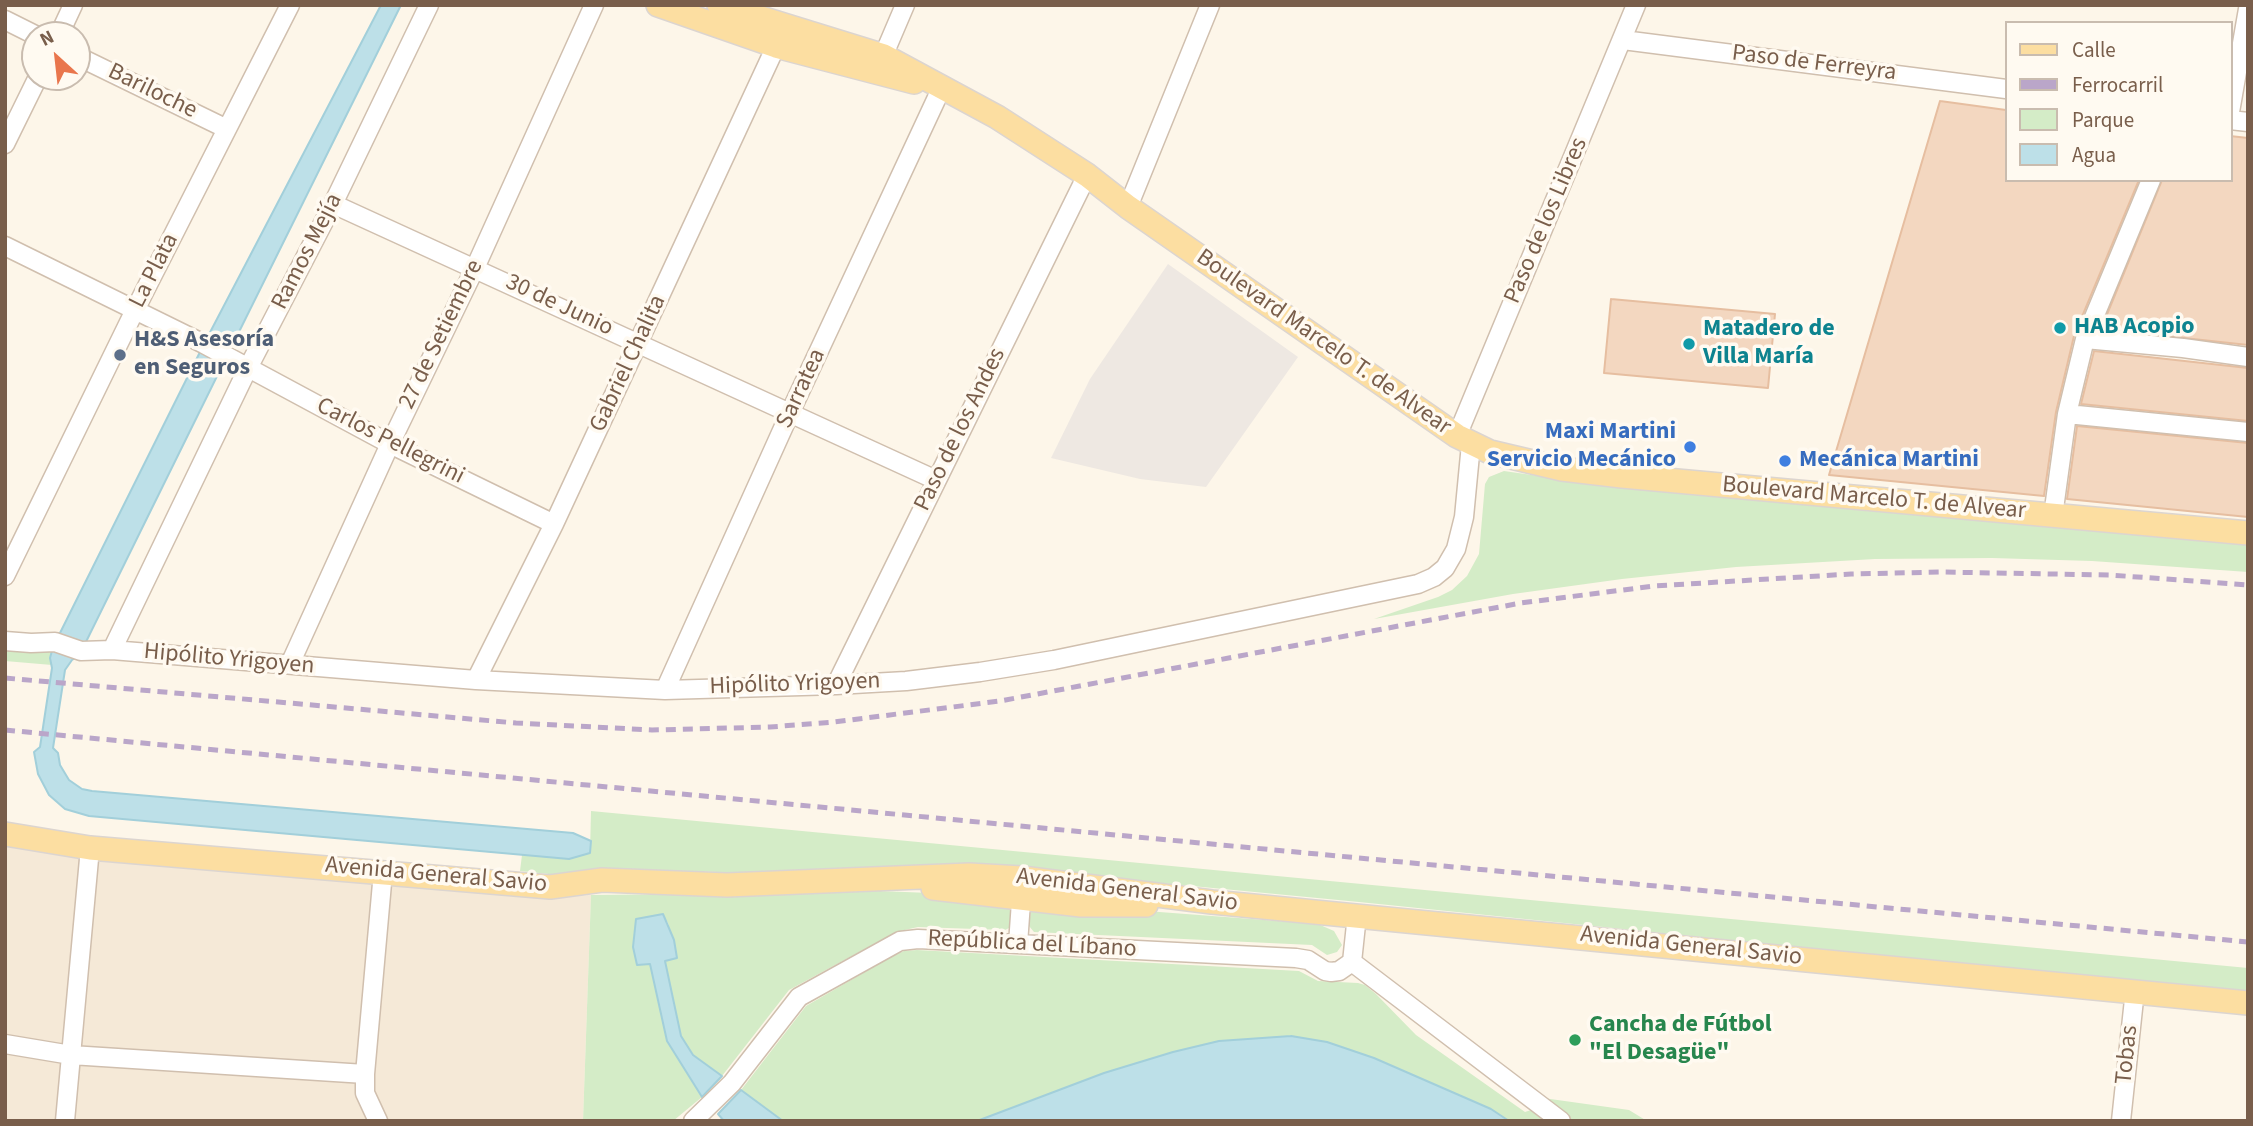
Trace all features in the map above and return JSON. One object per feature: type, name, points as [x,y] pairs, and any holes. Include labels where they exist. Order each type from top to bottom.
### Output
[{"type":"main road","name":"Boulevard Marcelo T. de Alvear","points":[[658,5],[776,46],[880,64]]},
{"type":"main road","name":"Boulevard Marcelo T. de Alvear","points":[[719,5],[880,64],[941,89],[997,117],[1087,175],[1128,207],[1464,440],[1515,460],[1586,472],[2248,533]]},
{"type":"main road","name":"Avenida General Savio","points":[[5,834],[90,848],[550,887],[602,880],[727,886],[835,882],[934,888],[1022,888],[1101,906],[1212,902],[2248,1003]]},
{"type":"street","points":[[66,21],[73,5]]},
{"type":"street","name":"La Plata","points":[[5,576],[135,310],[290,5]]},
{"type":"street","name":"Ramos Mejía","points":[[113,650],[248,368],[333,204],[429,5]]},
{"type":"street","name":"27 de Setiembre","points":[[290,664],[390,444],[475,268],[594,5]]},
{"type":"street","points":[[880,64],[905,5]]},
{"type":"street","points":[[1128,207],[1210,5]]},
{"type":"street","name":"Paso de los Libres","points":[[1464,440],[1636,5]]},
{"type":"street","points":[[2232,101],[2248,9]]},
{"type":"street","points":[[5,20],[21,28]]},
{"type":"street","name":"Paso de Ferreyra","points":[[1623,40],[2004,89]]},
{"type":"street","name":"Gabriel Chalita","points":[[476,680],[554,524],[776,46]]},
{"type":"street","name":"Bariloche","points":[[91,63],[226,129]]},
{"type":"street","name":"Sarratea","points":[[665,690],[941,89]]},
{"type":"street","points":[[5,144],[31,91]]},
{"type":"street","name":"Paso de los Andes","points":[[836,685],[1087,175]]},
{"type":"street","points":[[2053,516],[2067,414],[2085,339],[2150,182]]},
{"type":"street","name":"30 de Junio","points":[[333,204],[936,480]]},
{"type":"street","points":[[5,246],[135,310]]},
{"type":"street","name":"Carlos Pellegrini","points":[[135,310],[390,444],[554,524]]},
{"type":"street","points":[[2085,339],[2248,356]]},
{"type":"street","points":[[2067,414],[2248,432]]},
{"type":"street","name":"Hipólito Yrigoyen","points":[[5,641],[55,642],[81,651],[113,650],[476,680],[665,690],[836,685],[942,677],[1054,660],[1418,584],[1434,577],[1445,568],[1456,549],[1464,517],[1464,440]]},
{"type":"street","points":[[65,1121],[90,848]]},
{"type":"street","points":[[374,1119],[365,1093],[365,1074],[383,872]]},
{"type":"street","points":[[1018,944],[1022,888]]},
{"type":"street","points":[[1357,915],[1352,962],[1561,1121]]},
{"type":"street","name":"República del Líbano","points":[[693,1121],[732,1083],[799,997],[892,945],[918,939],[1296,958],[1308,960],[1331,972],[1339,971],[1352,962]]},
{"type":"street","name":"Tobas","points":[[2121,1121],[2135,990]]},
{"type":"street","points":[[5,1044],[71,1055],[365,1074]]},
{"type":"shaded area","points":[[1168,264],[1298,357],[1206,487],[1140,479],[1051,458],[1090,379]]},
{"type":"shaded area","points":[[5,844],[549,897],[591,895],[583,1121],[5,1121]]},
{"type":"green space","points":[[1504,471],[1560,479],[2248,541],[2248,572],[2092,561],[1875,559],[1736,567],[1622,579],[1513,594],[1374,619],[1438,597],[1452,590],[1467,576],[1479,554],[1485,484],[1489,477]]},
{"type":"green space","points":[[5,647],[53,647],[52,665],[5,661]]},
{"type":"green space","points":[[591,811],[2248,968],[2248,993],[983,866],[757,873],[599,869],[558,875],[520,871],[522,855],[569,859],[590,853]]},
{"type":"green space","points":[[830,889],[930,893],[1012,906],[1011,927],[1005,930],[918,927],[896,932],[789,990],[722,1076],[693,1055],[681,1036],[665,960],[677,958],[668,923],[663,915],[636,919],[633,947],[637,964],[650,963],[667,1041],[702,1097],[673,1121],[583,1121],[591,895]]},
{"type":"green space","points":[[1031,910],[1133,910],[1318,924],[1334,931],[1342,945],[1337,952],[1327,955],[1312,945],[1034,932],[1029,926]]},
{"type":"green space","points":[[904,951],[1299,971],[1318,981],[1358,983],[1376,994],[1416,1035],[1525,1112],[1534,1109],[1549,1121],[1509,1121],[1491,1109],[1374,1058],[1219,1041],[1104,1073],[977,1121],[783,1121],[741,1090],[806,1006],[891,957]]},
{"type":"green space","points":[[1536,1097],[1629,1110],[1647,1121],[1569,1121]]},
{"type":"water","points":[[381,5],[401,5],[229,352],[206,340]]},
{"type":"water","points":[[202,348],[225,360],[79,656],[72,660],[65,670],[53,748],[58,753],[60,765],[69,780],[82,789],[92,791],[573,833],[591,841],[590,853],[569,859],[89,816],[65,809],[49,795],[38,774],[34,752],[40,747],[53,647]]},
{"type":"water","points":[[663,914],[674,940],[677,958],[665,961],[681,1036],[693,1055],[722,1076],[702,1097],[667,1041],[650,964],[637,965],[633,947],[636,919]]},
{"type":"water","points":[[1291,1036],[1327,1042],[1374,1058],[1491,1109],[1509,1121],[977,1121],[1104,1073],[1173,1052],[1219,1041]]},
{"type":"water","points":[[741,1090],[783,1121],[724,1121],[718,1114]]},
{"type":"building","points":[[1940,101],[2004,110],[2004,182],[2138,182],[2074,336],[2056,412],[2044,496],[1829,475]]},
{"type":"building","points":[[2232,136],[2248,138],[2248,345],[2101,329],[2161,182],[2232,182]]},
{"type":"building","name":"Matadero de Villa María","points":[[1611,299],[1775,314],[1768,388],[1604,373]]},
{"type":"building","points":[[2094,351],[2248,368],[2248,421],[2081,404]]},
{"type":"building","points":[[2077,426],[2248,443],[2248,517],[2067,499]]},
{"type":"railway","points":[[5,678],[516,723],[652,730],[770,727],[834,722],[1000,701],[1521,603],[1654,586],[1851,574],[1940,572],[2110,575],[2248,585]]},
{"type":"railway","points":[[5,730],[2248,942]]},
{"type":"place","name":"HAB Acopio","points":[[2060,328]]},
{"type":"place","name":"Matadero de Villa María","points":[[1689,344]]},
{"type":"place","name":"H&S Asesoría en Seguros","points":[[120,355]]},
{"type":"place","name":"Maxi Martini Servicio Mecánico","points":[[1690,447]]},
{"type":"place","name":"Mecánica Martini","points":[[1785,461]]},
{"type":"place","name":"Cancha de Fútbol \"El Desagüe\"","points":[[1575,1040]]}]
